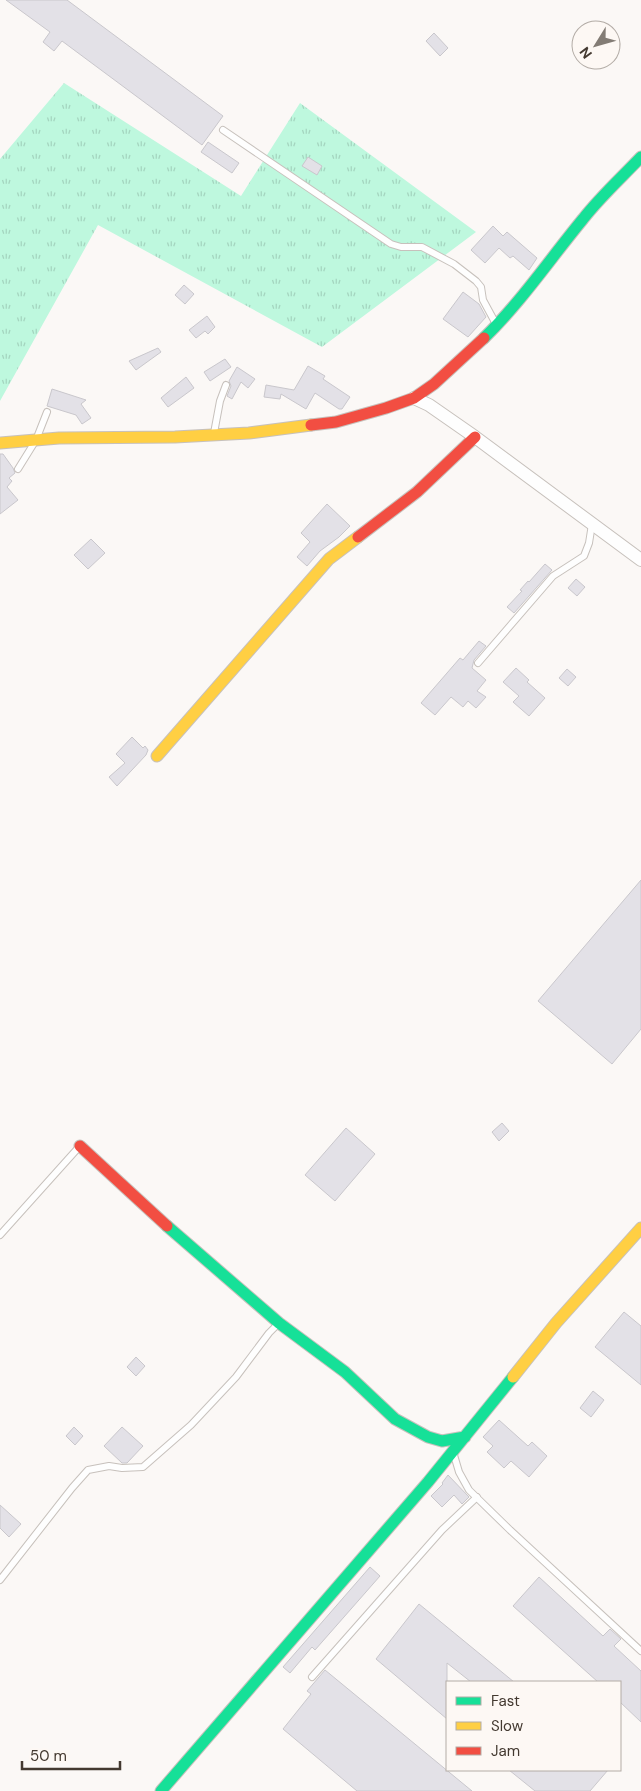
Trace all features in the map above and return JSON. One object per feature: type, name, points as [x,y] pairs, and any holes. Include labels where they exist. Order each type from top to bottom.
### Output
[{"type":"street","points":[[0,443],[59,438],[214,436],[249,433],[336,422],[414,398],[451,369],[497,325],[584,217],[641,158]]},
{"type":"street","points":[[414,398],[429,405],[475,437],[641,560]]},
{"type":"street","points":[[157,756],[329,559],[417,492],[475,437]]},
{"type":"street","points":[[80,1146],[194,1251],[278,1323],[345,1372],[395,1419],[428,1437],[442,1441],[465,1437]]},
{"type":"street","points":[[161,1791],[453,1452],[556,1323],[641,1228]]},
{"type":"lane","points":[[223,130],[391,244],[422,247],[454,264],[481,287],[483,300],[497,325]]},
{"type":"lane","points":[[214,436],[220,401],[226,385]]},
{"type":"lane","points":[[18,469],[36,440],[47,412]]},
{"type":"lane","points":[[478,663],[553,576],[584,556],[589,543],[592,524]]},
{"type":"lane","points":[[0,1235],[80,1146]]},
{"type":"lane","points":[[0,1580],[88,1470],[109,1466],[122,1468],[143,1467],[191,1426],[236,1377],[269,1332],[278,1323]]},
{"type":"lane","points":[[453,1452],[459,1472],[469,1490],[641,1651]]},
{"type":"lane","points":[[312,1677],[442,1530],[477,1497]]},
{"type":"green space","points":[[64,83],[241,196],[300,103],[476,232],[322,347],[98,225],[0,401],[0,159]]},
{"type":"building","points":[[6,0],[67,0],[223,116],[202,145],[62,41],[54,51],[43,42],[50,32]]},
{"type":"building","points":[[434,33],[448,48],[440,56],[426,41]]},
{"type":"building","points":[[208,142],[239,163],[232,173],[201,152]]},
{"type":"building","points":[[308,157],[322,166],[317,175],[302,166]]},
{"type":"building","points":[[493,226],[503,236],[507,232],[537,258],[529,270],[513,256],[510,258],[499,248],[485,263],[471,250]]},
{"type":"building","points":[[184,285],[194,294],[185,304],[175,295]]},
{"type":"building","points":[[463,292],[479,304],[486,317],[468,337],[443,319]]},
{"type":"building","points":[[207,316],[215,327],[208,334],[205,331],[196,338],[189,330]]},
{"type":"building","points":[[158,348],[161,352],[136,370],[129,361]]},
{"type":"building","points":[[225,359],[231,367],[210,381],[204,372]]},
{"type":"building","points":[[308,366],[325,376],[323,379],[350,397],[342,409],[339,409],[315,393],[306,409],[281,394],[280,399],[264,397],[266,385],[294,390]]},
{"type":"building","points":[[237,367],[255,379],[248,388],[241,382],[232,399],[227,396],[231,386],[229,381]]},
{"type":"building","points":[[186,377],[194,388],[168,407],[161,398]]},
{"type":"building","points":[[52,389],[86,400],[81,404],[91,418],[82,424],[76,415],[47,406]]},
{"type":"building","points":[[0,454],[3,454],[15,473],[9,478],[12,481],[7,487],[18,500],[0,514]]},
{"type":"building","points":[[327,504],[350,526],[320,551],[307,566],[297,557],[310,542],[301,533]]},
{"type":"building","points":[[91,539],[105,553],[88,569],[74,555]]},
{"type":"building","points":[[545,564],[552,570],[514,613],[507,607],[522,591],[520,590]]},
{"type":"building","points":[[576,579],[585,587],[577,596],[568,588]]},
{"type":"building","points":[[479,641],[486,646],[474,660],[472,668],[486,680],[477,691],[486,697],[476,708],[468,701],[463,707],[451,697],[435,715],[421,703],[460,658],[463,660]]},
{"type":"building","points":[[516,668],[529,680],[527,682],[545,698],[529,716],[513,702],[519,696],[503,682]]},
{"type":"building","points":[[567,669],[576,677],[568,686],[559,678]]},
{"type":"building","points":[[132,737],[143,748],[145,746],[148,750],[146,755],[117,786],[109,777],[125,763],[116,754]]},
{"type":"building","points":[[641,880],[641,1029],[612,1064],[538,1001]]},
{"type":"building","points":[[502,1123],[509,1131],[499,1141],[492,1132]]},
{"type":"building","points":[[346,1128],[375,1154],[335,1201],[305,1175]]},
{"type":"building","points":[[624,1312],[641,1326],[641,1385],[595,1347]]},
{"type":"building","points":[[136,1357],[145,1366],[136,1376],[127,1367]]},
{"type":"building","points":[[593,1391],[604,1400],[591,1417],[580,1408]]},
{"type":"building","points":[[499,1420],[528,1446],[532,1442],[547,1456],[529,1477],[511,1461],[504,1468],[487,1452],[493,1446],[483,1437]]},
{"type":"building","points":[[74,1427],[83,1436],[75,1445],[66,1436]]},
{"type":"building","points":[[122,1427],[143,1446],[127,1463],[122,1463],[104,1446]]},
{"type":"building","points":[[448,1475],[469,1497],[462,1504],[454,1495],[442,1507],[431,1496],[443,1484]]},
{"type":"building","points":[[0,1505],[21,1524],[9,1537],[0,1528]]},
{"type":"building","points":[[370,1567],[380,1576],[315,1650],[312,1647],[290,1673],[283,1667]]},
{"type":"building","points":[[539,1577],[603,1636],[610,1629],[621,1639],[614,1646],[641,1671],[641,1722],[621,1703],[621,1681],[597,1681],[513,1606]]},
{"type":"building","points":[[419,1604],[513,1681],[470,1681],[447,1663],[446,1718],[376,1659]]},
{"type":"building","points":[[325,1670],[472,1791],[357,1791],[283,1729],[311,1694],[307,1691]]},
{"type":"building","points":[[510,1771],[607,1771],[590,1791],[535,1791]]},
{"type":"traffic: fast","points":[[484,338],[523,295],[590,211],[641,157]]},
{"type":"traffic: fast","points":[[167,1226],[279,1323],[345,1372],[395,1419],[428,1437],[442,1441],[465,1437]]},
{"type":"traffic: fast","points":[[161,1791],[428,1482],[513,1377]]},
{"type":"traffic: slow","points":[[0,443],[59,438],[175,437],[249,433],[311,425]]},
{"type":"traffic: slow","points":[[157,756],[329,559],[358,537]]},
{"type":"traffic: slow","points":[[513,1377],[556,1323],[641,1228]]},
{"type":"traffic: jam","points":[[311,425],[336,422],[414,398],[434,384],[484,338]]},
{"type":"traffic: jam","points":[[358,537],[417,492],[475,437]]},
{"type":"traffic: jam","points":[[80,1146],[167,1226]]}]
